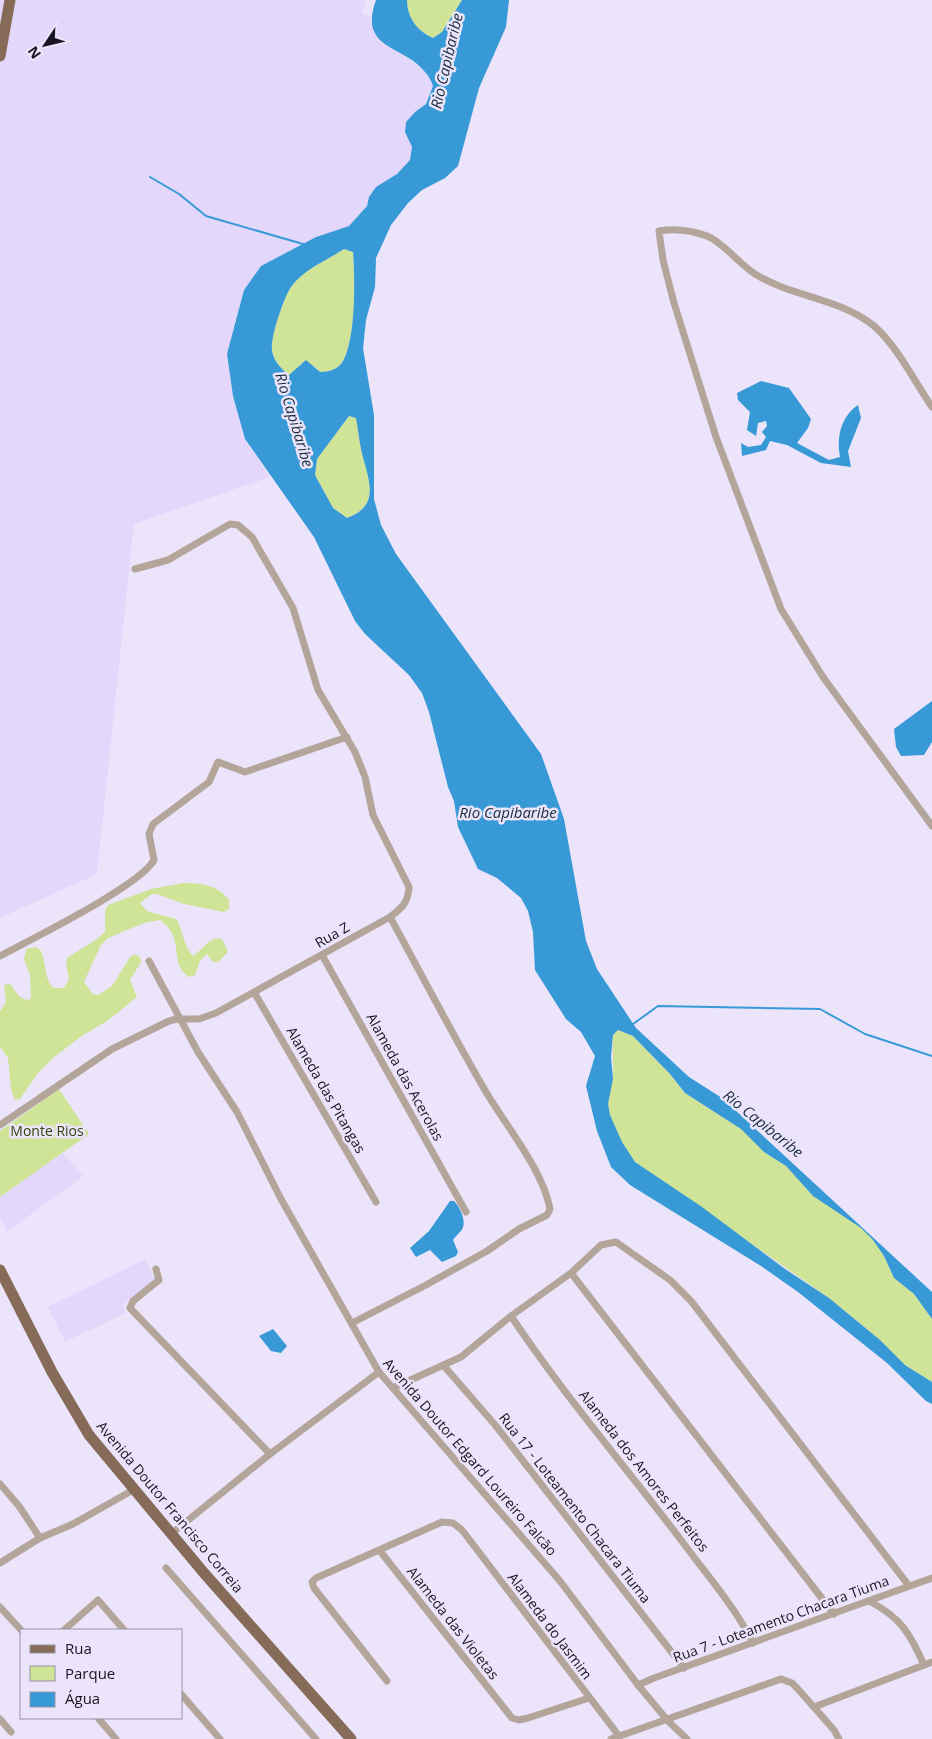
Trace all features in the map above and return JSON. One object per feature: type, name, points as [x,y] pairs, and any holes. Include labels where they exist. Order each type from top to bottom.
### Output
[{"type":"main road","points":[[0,56],[10,0]]},
{"type":"main road","name":"Avenida Doutor Francisco Correia","points":[[0,1270],[89,1436],[171,1534],[351,1739]]},
{"type":"street","points":[[932,407],[887,341],[874,327],[853,312],[764,279],[745,268],[710,237],[678,229],[659,232],[663,260],[674,304],[716,437],[781,609],[823,677],[932,826]]},
{"type":"street","points":[[0,956],[96,903],[149,867],[154,860],[149,834],[153,824],[208,782],[218,762],[245,772],[346,737],[316,684],[292,608],[259,548],[244,528],[230,524],[168,560],[135,570]]},
{"type":"street","name":"Rua Z","points":[[0,1125],[112,1049],[169,1021],[199,1019],[216,1013],[390,917],[403,907],[408,900],[409,888],[389,842],[373,815],[365,777],[346,737]]},
{"type":"street","points":[[352,1323],[426,1285],[547,1215],[550,1209],[546,1195],[531,1164],[464,1055],[390,917]]},
{"type":"street","name":"Alameda das Acerolas","points":[[322,955],[466,1212]]},
{"type":"street","name":"Avenida Doutor Edgard Loureiro Falcão","points":[[149,961],[198,1052],[237,1112],[281,1199],[380,1372],[560,1581],[638,1685],[668,1721],[687,1739]]},
{"type":"street","name":"Alameda das Pitangas","points":[[254,992],[376,1202]]},
{"type":"street","points":[[393,1388],[461,1357],[511,1316],[570,1273],[601,1245],[616,1242],[670,1280],[691,1301],[909,1586]]},
{"type":"street","points":[[156,1269],[159,1280],[133,1301],[130,1308],[270,1454]]},
{"type":"street","points":[[570,1273],[834,1614]]},
{"type":"street","name":"Alameda dos Amores Perfeitos","points":[[511,1316],[583,1413],[705,1570],[742,1622],[753,1643]]},
{"type":"street","name":"Rua 17 - Loteamento Chacara Tiuma","points":[[444,1366],[496,1426],[684,1668]]},
{"type":"street","points":[[171,1534],[270,1454],[380,1372]]},
{"type":"street","points":[[0,1484],[19,1506],[40,1538]]},
{"type":"street","points":[[0,1563],[40,1538],[73,1524],[133,1490]]},
{"type":"street","name":"Alameda do Jasmim","points":[[380,1551],[442,1522],[453,1523],[462,1530],[619,1736]]},
{"type":"street","points":[[380,1551],[316,1578],[312,1582],[314,1588],[387,1681]]},
{"type":"street","name":"Alameda das Violetas","points":[[380,1551],[512,1718],[519,1720],[589,1698]]},
{"type":"street","points":[[166,1568],[316,1739]]},
{"type":"street","name":"Rua 7 - Loteamento Chacara Tiuma","points":[[638,1685],[932,1578]]},
{"type":"street","points":[[65,1629],[98,1600],[123,1629]]},
{"type":"street","points":[[869,1601],[896,1617],[905,1628],[924,1665]]},
{"type":"street","points":[[0,1609],[20,1629]]},
{"type":"street","points":[[814,1707],[932,1662]]},
{"type":"street","points":[[611,1739],[668,1721],[774,1680],[792,1683],[839,1739]]},
{"type":"street","points":[[182,1695],[220,1739]]},
{"type":"street","points":[[0,1719],[11,1732]]},
{"type":"street","points":[[99,1719],[116,1739]]},
{"type":"shaded area","points":[[0,0],[366,0],[362,13],[370,17],[374,33],[425,71],[433,86],[426,104],[415,112],[405,132],[412,147],[410,160],[397,174],[369,197],[367,206],[349,226],[315,237],[261,266],[244,290],[227,354],[233,396],[245,439],[270,477],[134,524],[97,874],[0,918]]},
{"type":"shaded area","points":[[63,1153],[83,1176],[7,1232],[0,1217],[0,1197]]},
{"type":"shaded area","points":[[145,1259],[156,1281],[122,1305],[126,1313],[65,1342],[48,1307]]},
{"type":"green space","points":[[407,0],[462,0],[442,32],[433,38],[422,32],[414,23],[407,7]]},
{"type":"green space","points":[[344,249],[353,252],[354,292],[350,338],[343,361],[336,368],[323,372],[320,372],[313,365],[300,364],[296,371],[289,375],[278,364],[272,350],[275,327],[285,299],[291,287],[302,275]]},
{"type":"green space","points":[[349,416],[356,418],[370,489],[365,505],[358,512],[347,518],[333,508],[315,475],[317,459]]},
{"type":"green space","points":[[183,883],[203,884],[220,891],[229,900],[229,909],[224,912],[184,904],[157,894],[152,894],[140,903],[147,911],[176,919],[187,947],[193,956],[210,941],[217,939],[222,939],[228,952],[218,962],[213,962],[207,954],[200,961],[195,975],[189,977],[179,965],[173,935],[160,920],[144,923],[108,938],[101,945],[84,982],[93,994],[98,995],[112,986],[130,957],[135,954],[140,957],[141,962],[130,980],[137,997],[106,1022],[83,1035],[53,1058],[39,1072],[20,1099],[15,1100],[11,1090],[8,1058],[0,1047],[0,1011],[6,1002],[4,985],[10,984],[19,996],[28,1001],[31,997],[30,975],[24,959],[26,949],[36,947],[41,951],[46,974],[53,988],[64,988],[69,979],[66,964],[67,958],[105,932],[105,910],[108,905],[151,889]]},
{"type":"green space","points":[[618,1030],[633,1036],[670,1074],[685,1093],[741,1129],[764,1152],[786,1166],[813,1196],[861,1227],[873,1240],[884,1256],[894,1278],[914,1294],[932,1319],[932,1382],[905,1365],[880,1340],[829,1298],[635,1162],[614,1128],[609,1113],[608,1098],[613,1078],[613,1035]]},
{"type":"green space","name":"Monte Rios","points":[[59,1089],[89,1134],[0,1197],[0,1131]]},
{"type":"water","name":"Rio Capibaribe","points":[[376,0],[407,0],[407,6],[414,23],[422,32],[433,38],[442,32],[462,0],[509,0],[506,27],[479,88],[458,166],[445,178],[422,190],[408,203],[391,225],[376,258],[375,287],[366,320],[363,348],[374,415],[374,499],[381,525],[396,554],[541,754],[564,819],[586,941],[597,969],[636,1028],[689,1077],[722,1098],[932,1292],[932,1319],[914,1294],[894,1278],[884,1256],[873,1240],[861,1228],[813,1196],[786,1166],[764,1152],[741,1129],[685,1093],[670,1074],[633,1036],[618,1030],[613,1035],[611,1057],[613,1079],[608,1104],[610,1115],[622,1142],[635,1162],[702,1207],[785,1269],[829,1298],[880,1340],[905,1365],[932,1382],[932,1404],[926,1401],[887,1363],[798,1292],[761,1266],[630,1185],[611,1167],[597,1131],[586,1086],[595,1056],[581,1032],[566,1019],[535,970],[533,932],[528,911],[521,898],[497,878],[478,869],[458,827],[454,801],[448,787],[429,712],[422,693],[409,675],[365,634],[355,621],[314,537],[245,439],[233,396],[227,354],[244,290],[261,266],[316,237],[349,226],[367,206],[369,197],[376,187],[397,174],[410,160],[412,147],[405,132],[406,122],[426,104],[433,86],[428,75],[416,63],[385,44],[378,37],[373,28],[372,16]],"holes":[[[344,249],[353,252],[354,292],[350,338],[343,361],[333,369],[320,372],[306,360],[289,375],[278,364],[272,350],[275,327],[285,299],[291,287],[302,275]],[[349,416],[356,418],[370,489],[369,498],[365,506],[347,518],[333,508],[315,475],[317,459]]]},
{"type":"water","points":[[761,381],[789,388],[811,419],[808,428],[797,443],[829,460],[840,457],[839,435],[841,428],[847,415],[858,405],[861,418],[848,451],[851,467],[821,463],[787,445],[770,441],[766,450],[742,456],[741,443],[748,447],[761,445],[766,437],[762,432],[767,426],[766,421],[758,423],[756,436],[747,430],[750,412],[738,400],[737,393]]},
{"type":"water","points":[[932,701],[932,742],[924,755],[901,756],[896,747],[894,729]]},
{"type":"water","points":[[450,1201],[454,1201],[461,1211],[464,1224],[453,1240],[458,1252],[456,1256],[442,1262],[430,1250],[416,1257],[410,1248],[429,1231]]},
{"type":"water","points":[[273,1329],[287,1346],[281,1353],[271,1351],[259,1336]]},
{"type":"waterway","points":[[150,177],[179,194],[206,216],[303,244]]},
{"type":"waterway","points":[[633,1024],[658,1006],[820,1009],[865,1034],[932,1056]]}]
